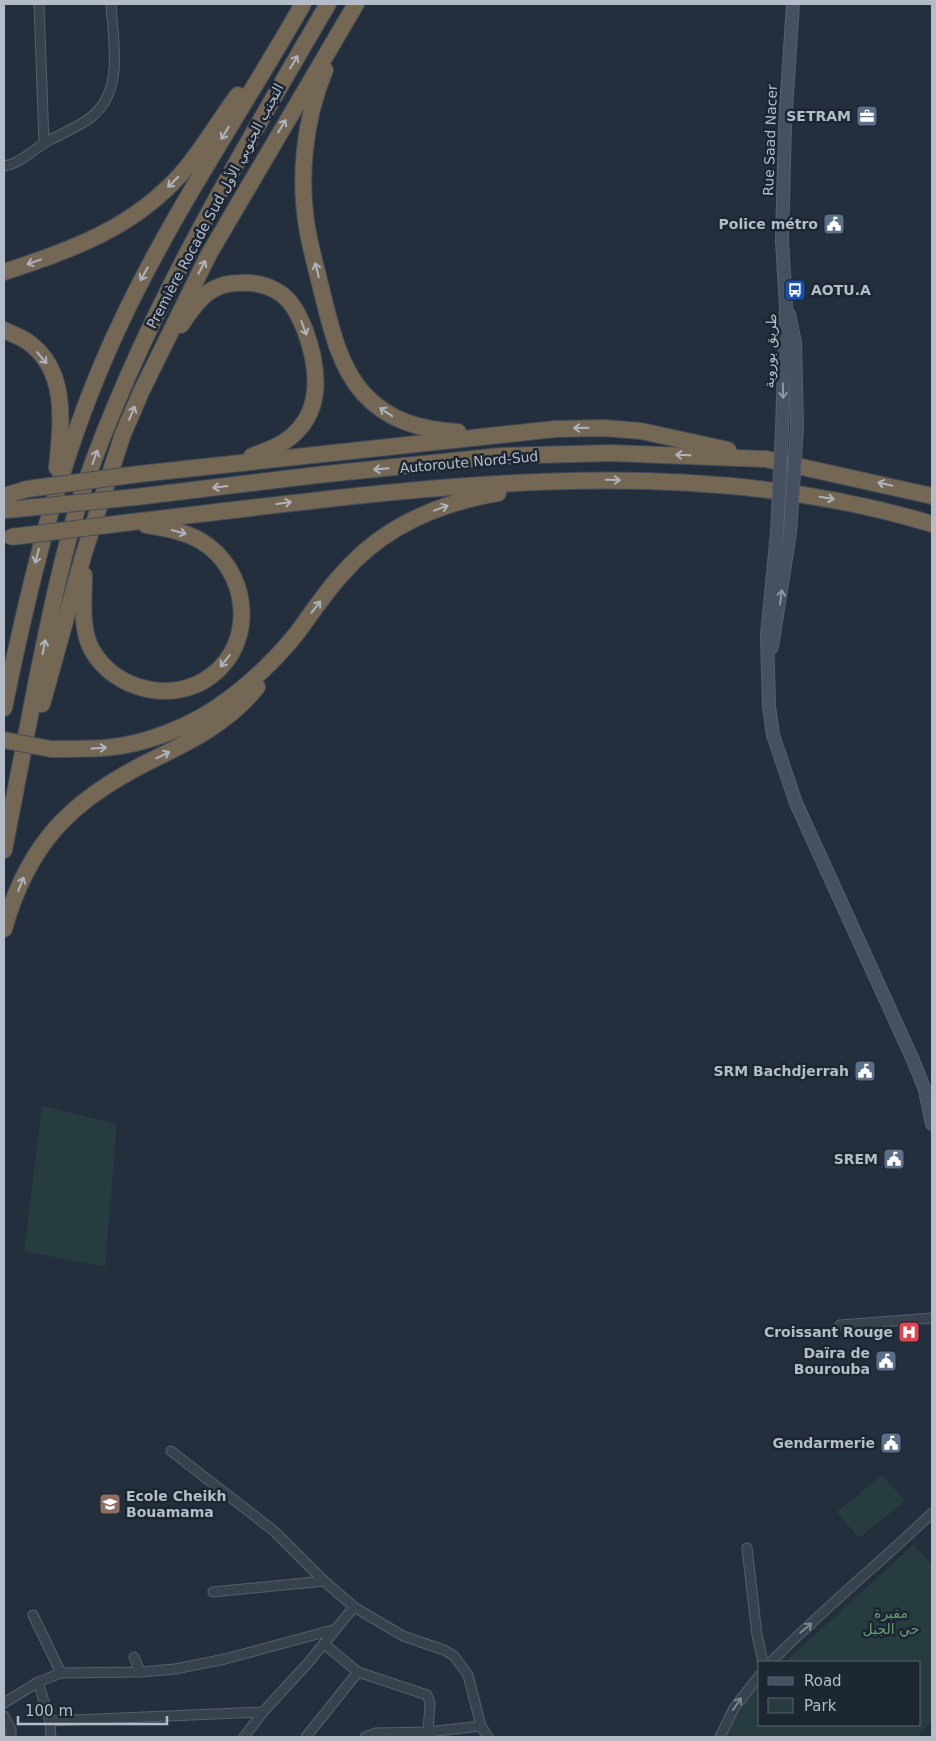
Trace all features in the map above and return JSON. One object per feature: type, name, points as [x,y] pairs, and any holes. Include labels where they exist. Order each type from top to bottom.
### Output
[{"type":"highway","name":"Première Rocade Sud التجنب الجنوبي الأول","points":[[4,708],[26,598],[56,488],[95,381],[140,282],[179,212],[303,4]]},
{"type":"highway","name":"Première Rocade Sud التجنب الجنوبي الأول","points":[[4,850],[55,590],[84,489],[112,410],[153,318],[184,256],[268,104],[328,4]]},
{"type":"highway","points":[[11,812],[84,553],[123,434],[141,392],[209,254],[356,4]]},
{"type":"highway","points":[[361,4],[318,88],[306,136],[305,210],[308,233],[330,324],[352,379],[363,393],[394,417],[425,430],[500,433]]},
{"type":"highway","points":[[4,272],[90,242],[147,207],[183,172],[216,123],[287,32]]},
{"type":"highway","points":[[164,346],[200,300],[214,288],[236,283],[258,284],[281,293],[298,313],[316,367],[315,395],[312,409],[298,430],[287,441],[253,456],[182,470]]},
{"type":"highway","points":[[4,330],[29,343],[48,364],[60,395],[61,422],[56,488]]},
{"type":"highway","points":[[4,496],[27,489],[140,474],[404,446],[500,433],[555,429],[641,431],[766,458]]},
{"type":"highway","name":"Autoroute Nord-Sud","points":[[10,510],[501,456],[611,453],[766,458],[932,496]]},
{"type":"highway","points":[[4,930],[30,864],[52,831],[83,802],[106,786],[199,736],[235,710],[251,695],[343,572],[403,524],[434,510],[482,496],[564,481]]},
{"type":"highway","name":"Autoroute Nord-Sud","points":[[7,537],[301,501],[512,483],[564,481],[660,482],[816,496],[863,504],[932,524]]},
{"type":"highway","points":[[4,488],[27,489]]},
{"type":"highway","points":[[84,553],[84,624],[91,650],[116,677],[139,688],[165,691],[189,687],[213,675],[229,656],[241,627],[242,601],[232,571],[223,559],[200,540],[174,530],[132,522]]},
{"type":"highway","points":[[4,740],[51,750],[105,748],[126,745],[190,723],[226,702],[239,691],[295,634]]},
{"type":"main road","name":"Rue Saad Nacer","points":[[786,307],[782,241],[784,156],[792,4]]},
{"type":"main road","name":"طريق بوروبة","points":[[768,662],[777,626],[796,474],[795,343],[786,307]]},
{"type":"main road","name":"طريق بوروبة","points":[[768,662],[768,627],[777,533],[786,307]]},
{"type":"main road","points":[[768,662],[769,706],[773,735],[780,760],[796,803],[913,1060],[925,1090],[932,1124]]},
{"type":"street","points":[[39,4],[44,143]]},
{"type":"street","points":[[4,166],[16,164],[44,143],[91,118],[106,99],[115,76],[111,4]]},
{"type":"street","points":[[840,1325],[932,1318]]},
{"type":"street","points":[[171,1451],[274,1530],[324,1581],[354,1607],[403,1636],[444,1650],[454,1656],[468,1675],[481,1726],[488,1737]]},
{"type":"street","points":[[772,1661],[799,1634],[890,1554],[932,1514]]},
{"type":"street","points":[[747,1548],[757,1635],[764,1661]]},
{"type":"street","points":[[213,1592],[324,1581]]},
{"type":"street","points":[[244,1737],[263,1712],[324,1644],[354,1607]]},
{"type":"street","points":[[33,1615],[62,1673]]},
{"type":"street","points":[[4,1703],[38,1682],[62,1673],[140,1672],[175,1669],[225,1660],[336,1629]]},
{"type":"street","points":[[324,1644],[358,1672],[427,1695],[430,1702],[428,1732]]},
{"type":"street","points":[[134,1657],[140,1672]]},
{"type":"street","points":[[306,1737],[358,1672]]},
{"type":"street","points":[[720,1737],[734,1708],[758,1678]]},
{"type":"street","points":[[38,1682],[50,1721],[50,1737]]},
{"type":"street","points":[[50,1721],[263,1712]]},
{"type":"street","points":[[4,1716],[11,1729],[11,1737]]},
{"type":"street","points":[[365,1737],[376,1733],[428,1732],[481,1726]]},
{"type":"green space","points":[[42,1106],[117,1124],[105,1267],[24,1251]]},
{"type":"green space","points":[[882,1475],[905,1501],[859,1538],[837,1512]]},
{"type":"green space","name":"مقبرة حي الجبل","points":[[913,1545],[932,1564],[932,1721],[917,1737],[727,1737],[740,1710],[758,1687],[758,1726],[921,1726],[921,1661],[786,1661]]},
{"type":"place","name":"SETRAM","points":[[867,116]]},
{"type":"place","name":"Police métro","points":[[834,224]]},
{"type":"place","name":"AOTU.A","points":[[795,290]]},
{"type":"place","name":"SRM Bachdjerrah","points":[[865,1071]]},
{"type":"place","name":"SREM","points":[[894,1159]]},
{"type":"place","name":"Croissant Rouge","points":[[909,1332]]},
{"type":"place","name":"Daïra de Bourouba","points":[[886,1361]]},
{"type":"place","name":"Gendarmerie","points":[[891,1443]]},
{"type":"place","name":"Ecole Cheikh Bouamama","points":[[110,1504]]}]
